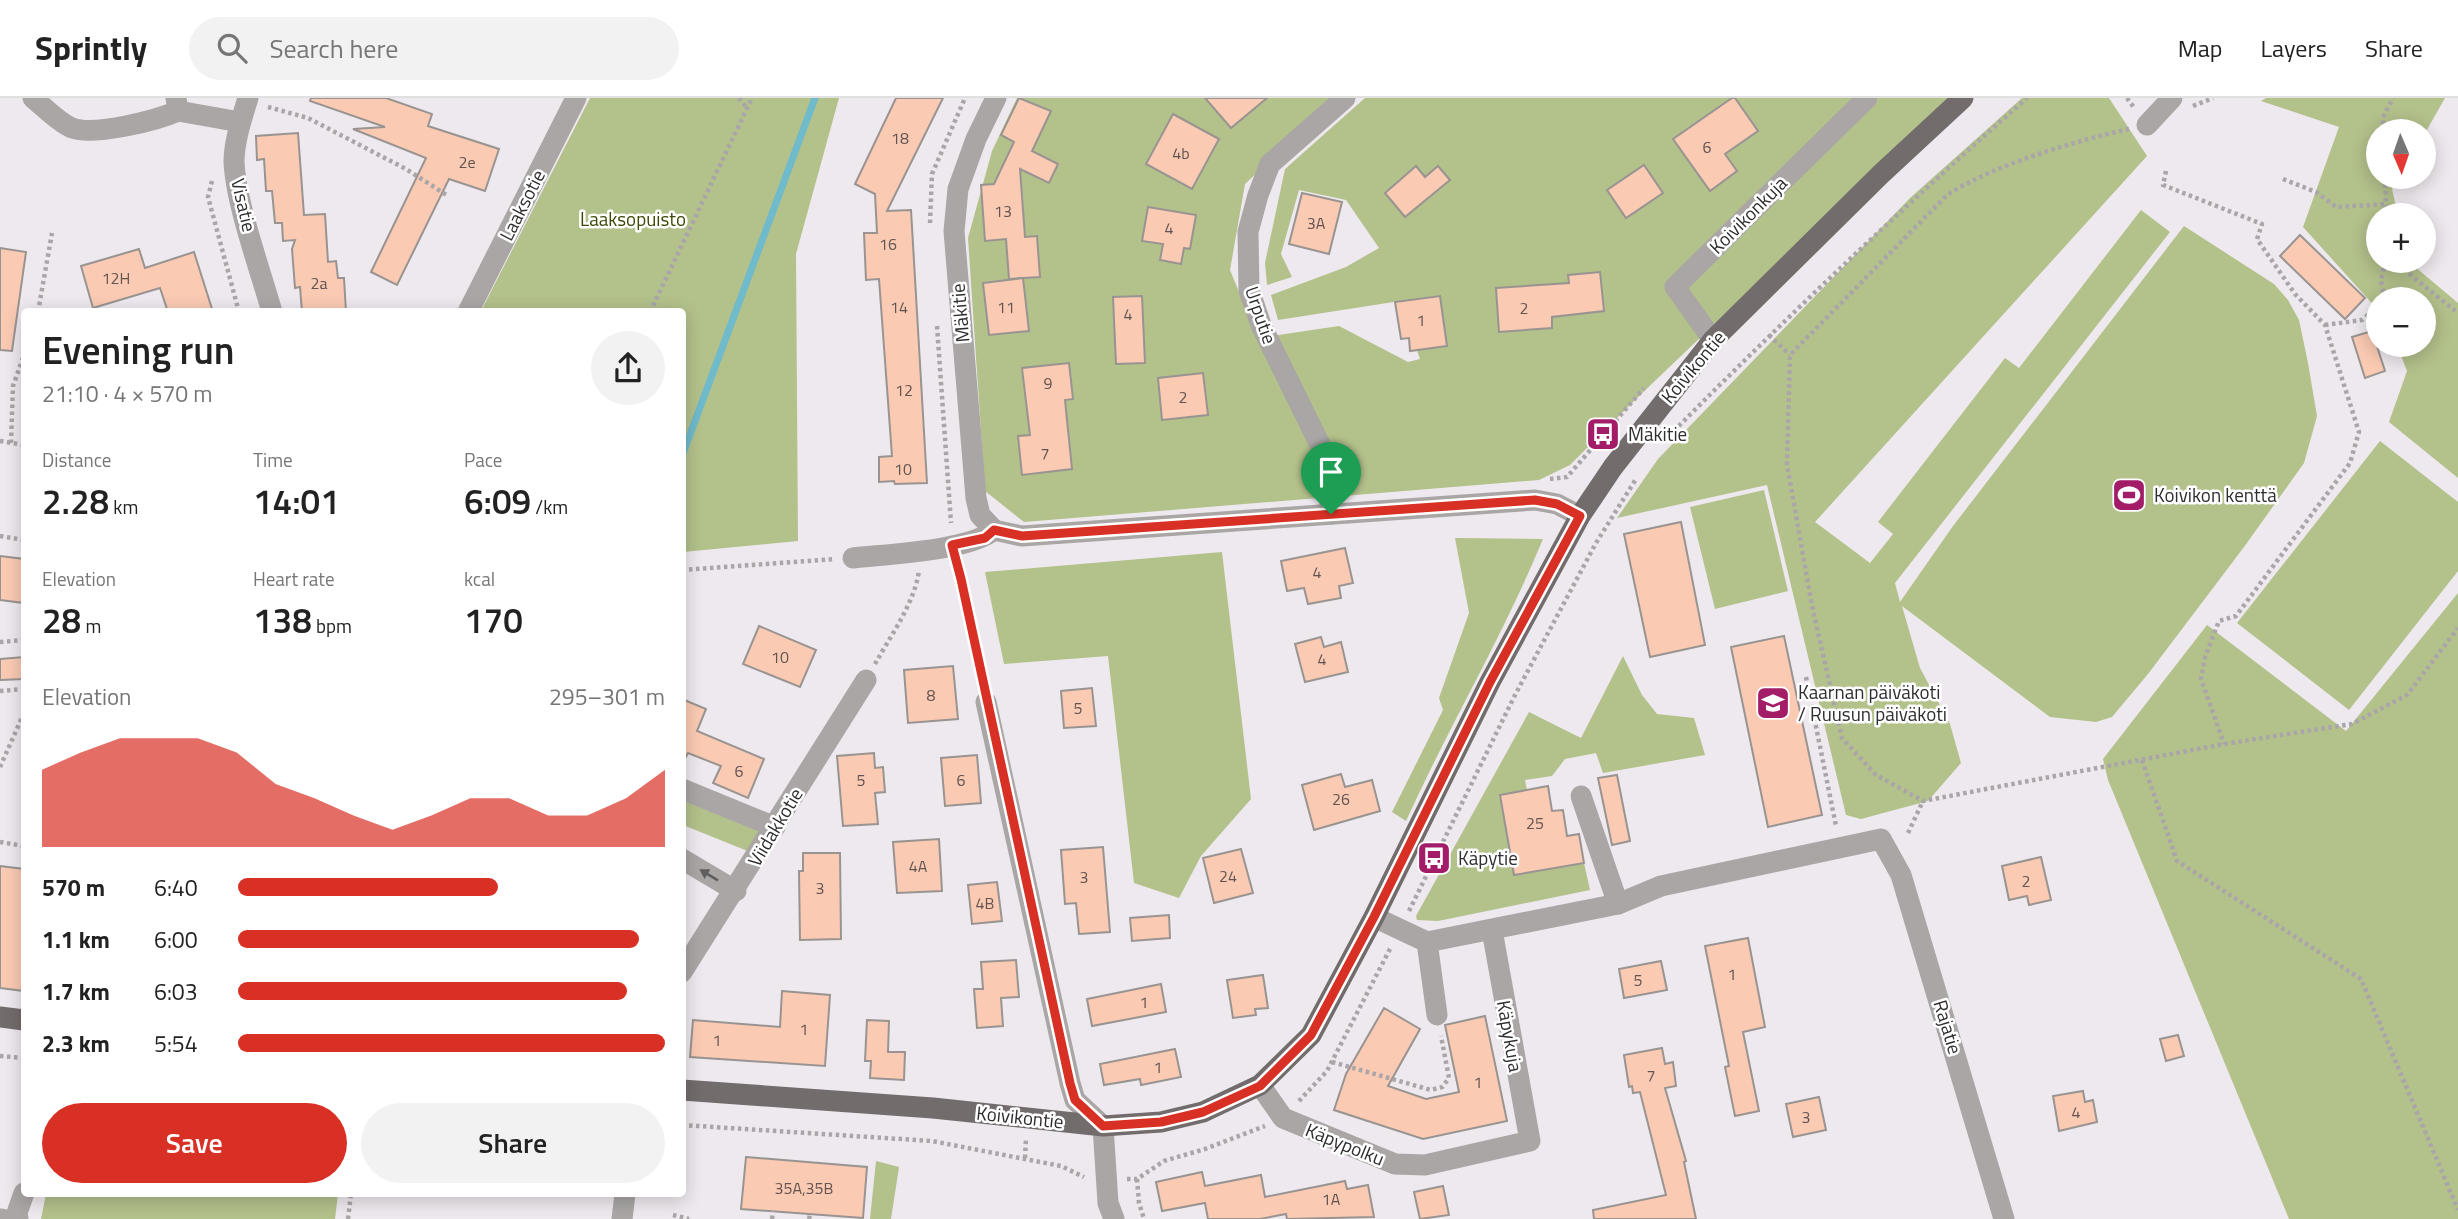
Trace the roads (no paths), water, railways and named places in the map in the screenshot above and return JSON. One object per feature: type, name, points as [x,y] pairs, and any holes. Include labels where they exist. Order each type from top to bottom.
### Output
[{"type":"main road","name":"Koivikontie","points":[[686,1090],[933,1108],[1103,1126],[1161,1122],[1203,1112],[1260,1086],[1311,1035],[1374,917],[1490,682],[1580,516],[1635,438],[1713,340],[1955,100]]},
{"type":"main road","points":[[0,1017],[21,1020]]},
{"type":"street","points":[[33,98],[72,128],[100,130],[160,119],[177,105],[240,122]]},
{"type":"street","name":"Visatie","points":[[248,98],[240,122],[234,161],[238,189],[271,308]]},
{"type":"street","name":"Laaksotie","points":[[470,308],[576,98]]},
{"type":"street","name":"Mäkitie","points":[[994,530],[980,515],[976,498],[954,232],[958,189],[976,139],[996,98]]},
{"type":"street","name":"Urputie","points":[[1331,514],[1326,457],[1261,325],[1250,290],[1248,232],[1270,164],[1345,98]]},
{"type":"street","name":"Koivikonkuja","points":[[1713,340],[1675,287],[1867,98]]},
{"type":"street","points":[[2147,125],[2181,102]]},
{"type":"street","points":[[853,558],[952,545],[985,538],[994,530],[1022,536],[1535,500],[1557,504],[1580,516]]},
{"type":"street","name":"Viidakkotie","points":[[686,966],[736,891],[866,680]]},
{"type":"street","points":[[986,702],[1070,1083],[1075,1100],[1103,1126],[1108,1203],[1114,1219]]},
{"type":"street","points":[[686,791],[775,827]]},
{"type":"street","points":[[1374,917],[1427,942],[1618,904],[1581,796]]},
{"type":"street","name":"Rajatie","points":[[1618,904],[1661,886],[1881,839],[1901,875],[2004,1219]]},
{"type":"street","points":[[686,861],[736,891]]},
{"type":"street","name":"Käpykuja","points":[[1492,930],[1530,1141]]},
{"type":"street","points":[[1427,942],[1437,1015]]},
{"type":"street","name":"Käpypolku","points":[[1260,1086],[1283,1118],[1395,1164],[1425,1164],[1530,1141]]},
{"type":"street","points":[[622,1219],[625,1197]]},
{"type":"waterway","points":[[686,445],[815,98]]},
{"type":"place","name":"Mäkitie","points":[[1603,434]]},
{"type":"place","name":"Koivikon kenttä","points":[[2129,495]]},
{"type":"place","name":"Kaarnan päiväkoti / Ruusun päiväkoti","points":[[1773,703]]},
{"type":"place","name":"Käpytie","points":[[1434,858]]},
{"type":"park label","name":"Laaksopuisto","points":[[633,219]]}]
